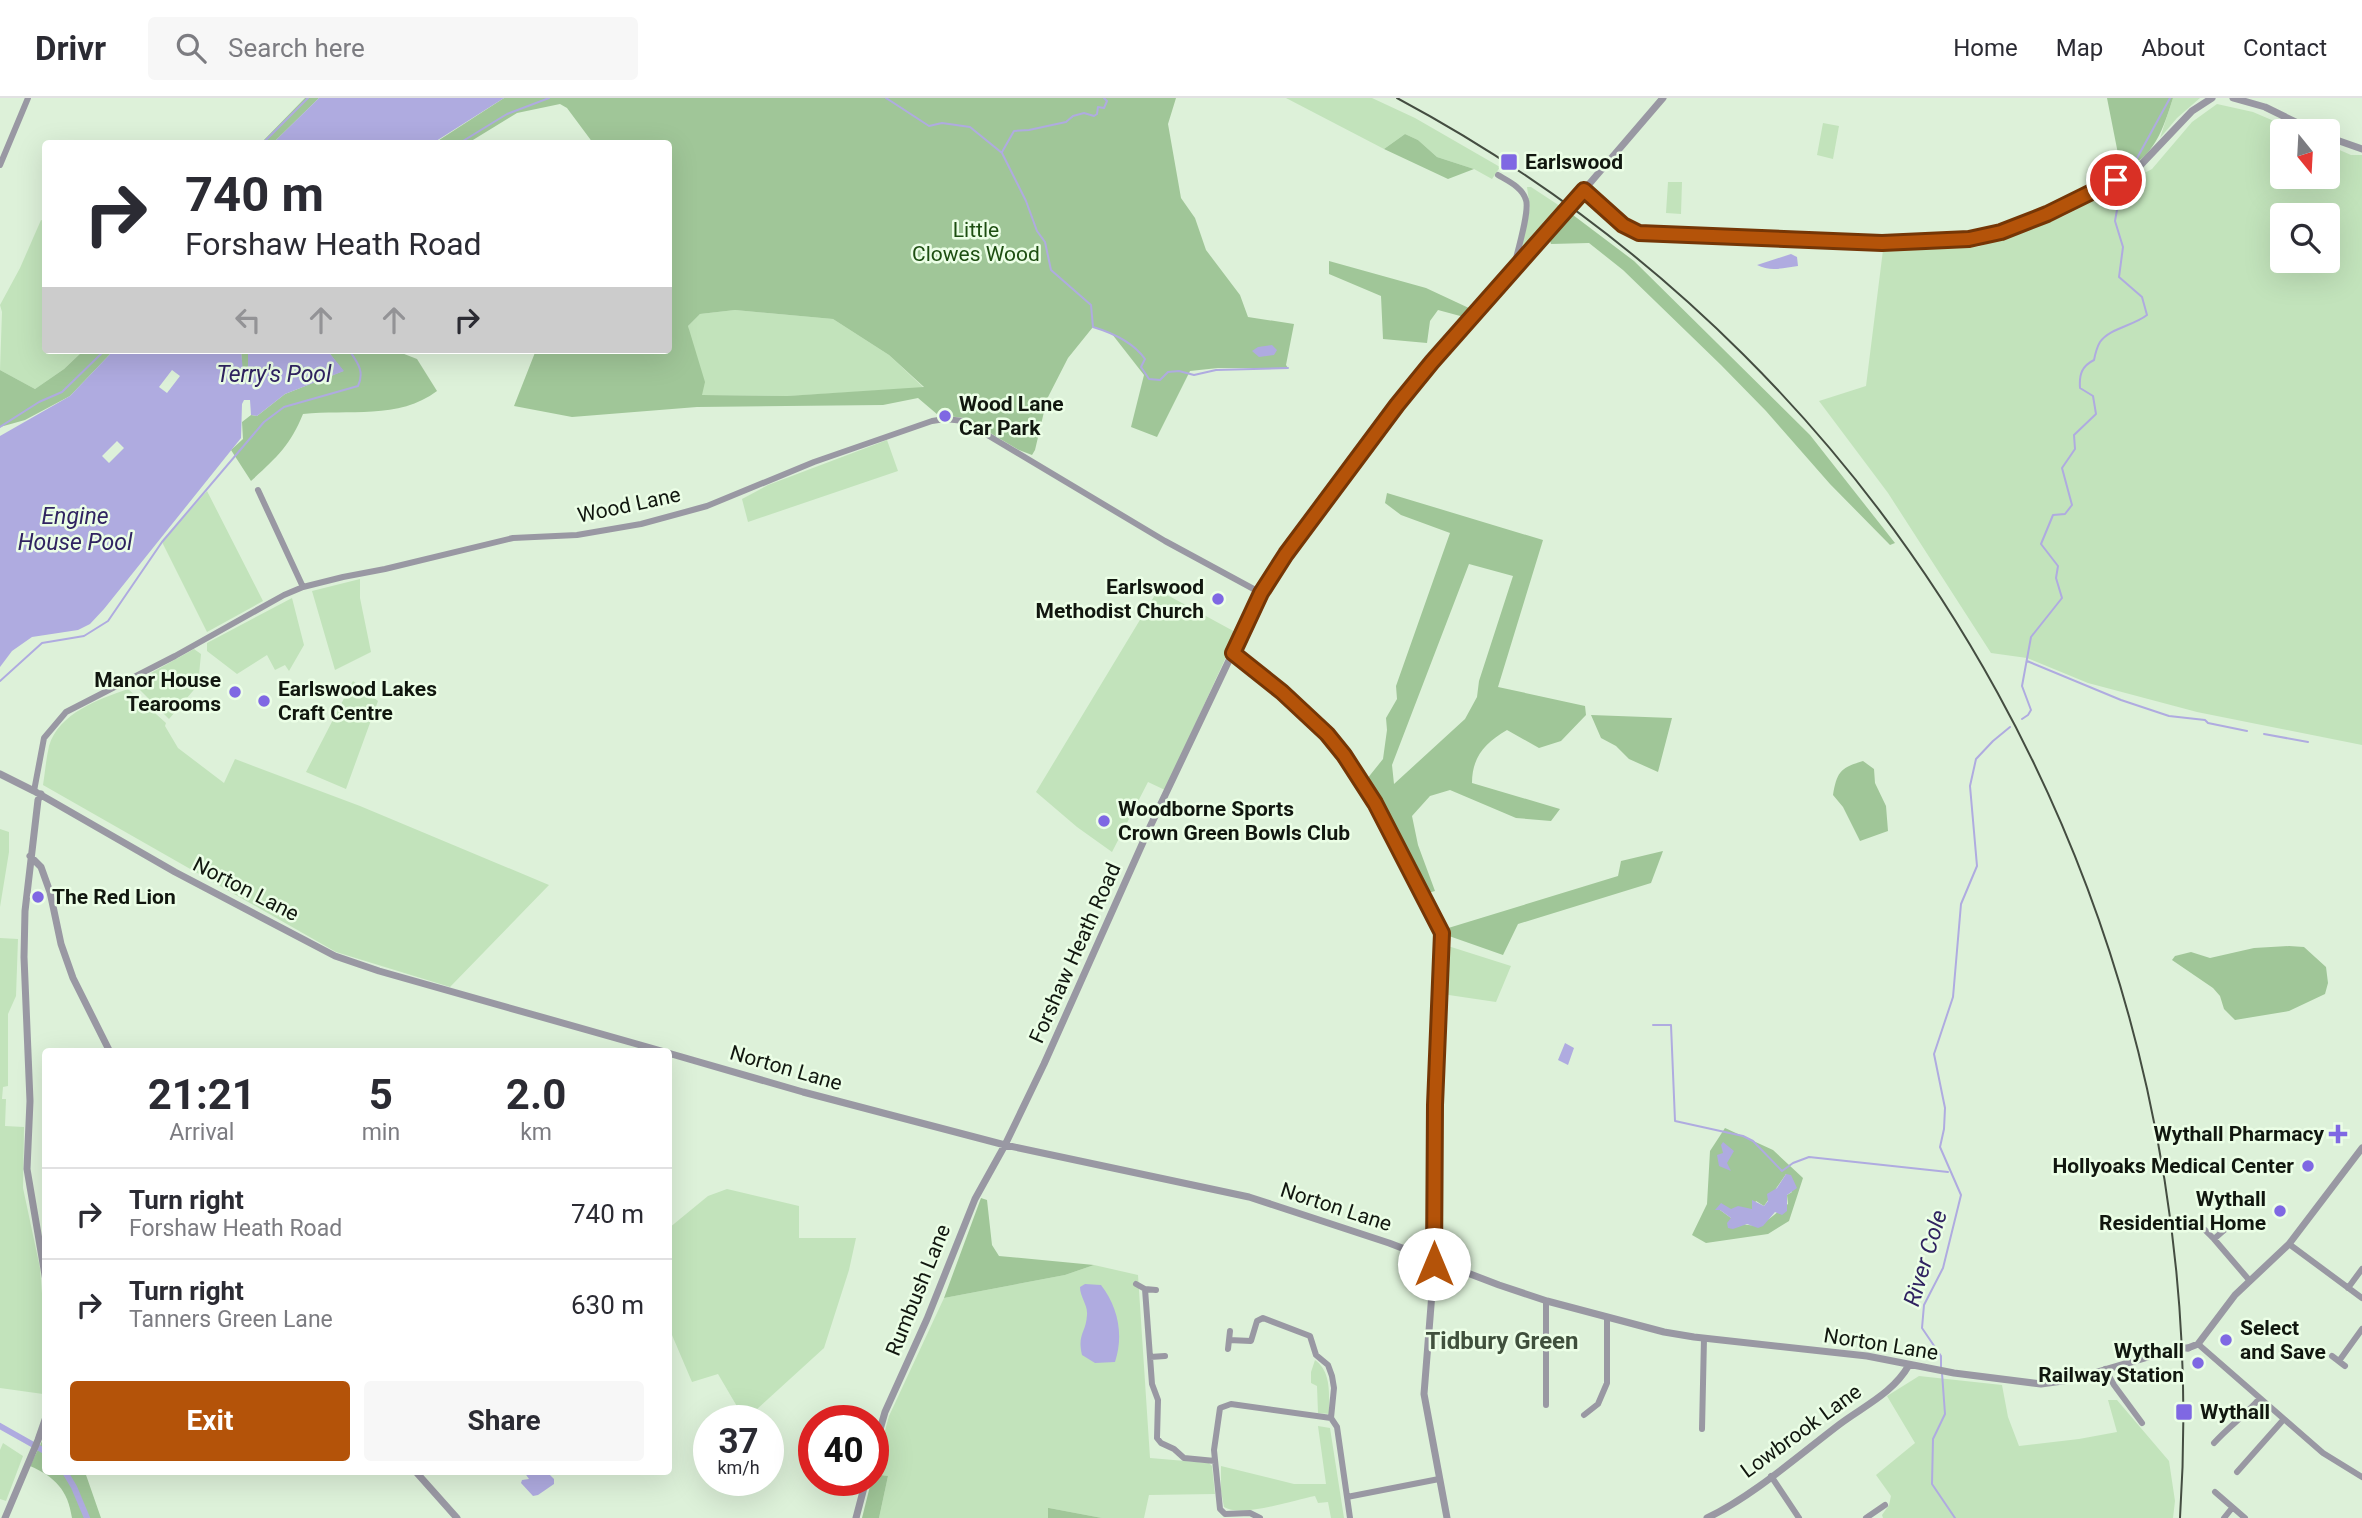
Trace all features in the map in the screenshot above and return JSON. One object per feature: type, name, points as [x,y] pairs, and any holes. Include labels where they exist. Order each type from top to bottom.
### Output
[{"type":"street","points":[[0,165],[29,98]]},
{"type":"street","name":"Forshaw Heath Road","points":[[1005,1145],[1044,1065],[1148,831],[1261,593],[1299,535],[1397,405],[1663,98]]},
{"type":"street","points":[[1584,190],[1623,225],[1639,233],[1792,240],[1916,242],[1969,239],[2001,232],[2047,214],[2134,172],[2192,111],[2212,98]]},
{"type":"street","points":[[2233,98],[2265,107],[2290,119]]},
{"type":"street","points":[[2340,141],[2362,149]]},
{"type":"street","points":[[1498,175],[1517,186],[1527,200],[1526,217],[1512,272]]},
{"type":"street","name":"Wood Lane","points":[[37,792],[44,738],[66,712],[303,587],[513,538],[577,535],[641,524],[707,506],[814,462],[932,421],[964,421],[1165,541],[1261,593]]},
{"type":"street","points":[[258,490],[303,587]]},
{"type":"street","points":[[1233,653],[1300,708],[1344,755],[1375,803],[1442,933],[1435,1105],[1434,1259],[1424,1394],[1447,1518]]},
{"type":"street","name":"Norton Lane","points":[[0,774],[37,792],[175,872],[335,956],[379,971],[653,1048]]},
{"type":"street","points":[[37,792],[26,890],[24,957],[30,1100],[27,1170],[42,1258]]},
{"type":"street","points":[[30,856],[41,867],[50,892],[61,944],[73,978],[108,1048]]},
{"type":"street","name":"Norton Lane","points":[[672,1053],[803,1092],[1005,1145],[1249,1198],[1317,1217],[1546,1301],[1664,1332],[1867,1356],[1948,1373],[2049,1383],[2198,1344]]},
{"type":"street","name":"Rumbush Lane","points":[[888,1405],[927,1319],[975,1199],[1005,1145]]},
{"type":"street","points":[[2361,1151],[2289,1244],[2226,1304],[2198,1344],[2323,1454],[2362,1477]]},
{"type":"street","points":[[2214,1239],[2230,1225]]},
{"type":"street","points":[[2205,1230],[2250,1281]]},
{"type":"street","points":[[2289,1244],[2362,1298]]},
{"type":"street","points":[[2348,1288],[2362,1269]]},
{"type":"street","points":[[1136,1284],[1144,1289],[1156,1290]]},
{"type":"street","points":[[1144,1289],[1152,1384],[1158,1400],[1157,1438],[1184,1458],[1215,1461]]},
{"type":"street","points":[[1546,1301],[1546,1405]]},
{"type":"street","points":[[1584,1415],[1598,1404],[1607,1383],[1607,1317]]},
{"type":"street","points":[[1229,1340],[1251,1341],[1257,1321],[1263,1318],[1310,1336],[1315,1355],[1328,1365],[1332,1376],[1334,1388],[1331,1418],[1336,1426],[1350,1518]]},
{"type":"street","points":[[2332,1356],[2342,1363],[2362,1329]]},
{"type":"street","points":[[1228,1349],[1230,1331]]},
{"type":"street","points":[[1702,1429],[1704,1338]]},
{"type":"street","points":[[1150,1357],[1166,1356]]},
{"type":"street","name":"Lowbrook Lane","points":[[1707,1518],[1771,1476],[1886,1392],[1903,1376],[1909,1366]]},
{"type":"street","points":[[2105,1368],[2142,1423]]},
{"type":"street","points":[[2214,1443],[2260,1398]]},
{"type":"street","points":[[1260,1518],[1250,1513],[1225,1514],[1220,1509],[1214,1450],[1220,1408],[1224,1404],[1331,1418]]},
{"type":"street","points":[[1598,1404],[1607,1411]]},
{"type":"street","points":[[2237,1472],[2284,1419]]},
{"type":"street","points":[[5,1518],[42,1428]]},
{"type":"street","points":[[419,1475],[457,1518]]},
{"type":"street","points":[[1771,1476],[1800,1518]]},
{"type":"street","points":[[1347,1497],[1439,1479]]},
{"type":"street","points":[[2215,1492],[2245,1518]]},
{"type":"street","points":[[856,1518],[862,1496]]},
{"type":"street","points":[[1866,1518],[1875,1515],[1885,1505]]},
{"type":"street","points":[[2224,1518],[2232,1508]]},
{"type":"green space","points":[[305,98],[319,98],[276,140],[264,140]]},
{"type":"green space","name":"Little Clowes Wood","points":[[504,98],[1176,98],[1168,124],[1181,198],[1195,218],[1206,250],[1240,295],[1248,317],[1294,324],[1286,365],[1288,368],[1218,368],[1190,371],[1157,437],[1131,427],[1144,375],[1112,334],[1093,327],[1068,358],[1047,399],[1032,455],[965,418],[938,415],[918,398],[883,405],[697,407],[572,417],[514,406],[534,354],[672,354],[672,140],[591,140],[567,108],[560,104],[517,113],[473,140],[439,140]],"holes":[[[735,310],[833,319],[889,355],[924,387],[787,396],[702,395],[705,382],[688,326],[700,314]]]},
{"type":"green space","points":[[1286,98],[1372,98],[1415,118],[1500,167],[1492,179],[1474,169],[1437,157],[1418,140],[1405,134],[1384,149]]},
{"type":"green space","points":[[2107,98],[2173,98],[2161,131],[2150,150],[2132,165],[2121,169]]},
{"type":"green space","points":[[2173,98],[2200,98],[2177,118],[2160,138]]},
{"type":"green space","points":[[2217,104],[2253,112],[2270,119],[2270,189],[2340,189],[2340,150],[2351,155],[2362,155],[2362,745],[2197,712],[2088,683],[2027,658],[1991,653],[1888,493],[1819,401],[1866,386],[1883,250],[1978,247],[2064,216],[2152,169],[2192,122]]},
{"type":"green space","points":[[1823,123],[1839,126],[1833,159],[1817,155]]},
{"type":"green space","points":[[1405,134],[1418,140],[1437,157],[1474,169],[1448,179],[1384,149]]},
{"type":"green space","points":[[1668,182],[1682,182],[1681,214],[1666,213]]},
{"type":"green space","points":[[1527,187],[1563,208],[1520,256],[1530,208]]},
{"type":"green space","points":[[1573,215],[1634,261],[1810,435],[1895,543],[1890,545],[1830,484],[1766,411],[1623,270],[1589,243],[1551,244],[1549,238]]},
{"type":"green space","points":[[42,220],[42,354],[80,354],[35,389],[0,370],[0,305]]},
{"type":"green space","points":[[1329,261],[1426,288],[1471,309],[1464,317],[1438,310],[1430,321],[1427,343],[1383,339],[1381,296],[1329,274]]},
{"type":"green space","points":[[735,310],[833,319],[889,355],[924,388],[787,396],[701,395],[688,326],[700,314]]},
{"type":"green space","points":[[80,354],[110,354],[70,396],[25,420],[0,427],[0,370],[35,389]]},
{"type":"green space","points":[[241,354],[248,354],[249,382],[243,382]]},
{"type":"green space","points":[[330,354],[404,354],[417,359],[437,391],[422,400],[390,410],[303,414],[282,451],[251,481],[231,450],[243,439],[242,422],[251,415],[257,416],[285,394],[343,371]]},
{"type":"green space","points":[[887,440],[898,471],[748,522],[742,499],[768,485]]},
{"type":"green space","points":[[207,491],[263,601],[207,632],[162,542]]},
{"type":"green space","points":[[1387,493],[1543,540],[1498,687],[1585,706],[1586,715],[1561,741],[1539,748],[1507,730],[1486,746],[1474,766],[1472,783],[1560,809],[1551,821],[1516,818],[1450,790],[1430,796],[1412,816],[1418,845],[1435,891],[1428,893],[1389,826],[1367,779],[1383,759],[1386,718],[1397,699],[1396,686],[1450,533],[1401,515],[1385,503]],"holes":[[[1469,564],[1513,576],[1479,681],[1477,697],[1465,719],[1394,784],[1392,765]]]},
{"type":"green space","points":[[360,579],[360,598],[371,652],[335,670],[312,591]]},
{"type":"green space","points":[[1158,590],[1237,633],[1165,790],[1148,782],[1112,852],[1036,792]]},
{"type":"green space","points":[[292,598],[304,645],[289,671],[285,665],[275,670],[267,655],[237,674],[207,651],[207,643]]},
{"type":"green space","points":[[194,649],[201,654],[198,685],[169,719],[133,683]]},
{"type":"green space","points":[[353,681],[378,701],[346,789],[306,772]]},
{"type":"green space","points":[[128,689],[166,723],[165,726],[178,748],[224,783],[235,759],[360,806],[549,885],[450,987],[336,952],[43,785],[49,746],[61,725],[81,709]]},
{"type":"green space","points":[[1591,715],[1672,718],[1658,772],[1629,759],[1616,746],[1601,738]]},
{"type":"green space","points":[[1863,761],[1874,769],[1875,783],[1886,806],[1888,831],[1860,841],[1843,807],[1833,795],[1841,772]]},
{"type":"green space","points":[[0,829],[9,832],[9,852],[0,907]]},
{"type":"green space","points":[[1663,851],[1651,883],[1518,924],[1503,955],[1449,936],[1445,929],[1618,876],[1621,861]]},
{"type":"green space","points":[[0,938],[18,939],[16,996],[8,1014],[8,1086],[3,1087],[2,1099],[6,1099],[5,1126],[24,1127],[23,1188],[40,1268],[42,1294],[42,1394],[0,1388]]},
{"type":"green space","points":[[1448,946],[1511,966],[1496,1002],[1442,994]]},
{"type":"green space","points":[[2304,947],[2326,967],[2328,983],[2325,994],[2289,1011],[2235,1020],[2224,1009],[2220,996],[2213,988],[2172,960],[2175,956],[2191,952],[2210,958],[2254,948]]},
{"type":"green space","points":[[1725,1128],[1773,1150],[1803,1178],[1789,1221],[1768,1234],[1706,1243],[1692,1235],[1707,1204],[1710,1151]],"holes":[[[1786,1174],[1792,1192],[1787,1195],[1788,1204],[1768,1220],[1758,1224],[1742,1224],[1738,1227],[1720,1210],[1752,1209],[1756,1201],[1764,1206]]]},
{"type":"green space","points":[[727,1189],[799,1206],[799,1238],[856,1238],[849,1270],[824,1348],[761,1405],[736,1405],[718,1374],[692,1382],[672,1335],[672,1226],[708,1196]]},
{"type":"green space","points":[[981,1198],[987,1200],[992,1245],[999,1256],[1094,1265],[1065,1275],[944,1298]]},
{"type":"green space","points":[[1094,1265],[1138,1275],[1150,1458],[1209,1463],[1212,1466],[1215,1494],[1149,1495],[1144,1518],[1102,1518],[1049,1508],[1048,1518],[879,1518],[884,1496],[889,1496],[889,1416],[944,1298],[1065,1275]]},
{"type":"green space","points":[[1315,1360],[1327,1378],[1329,1414],[1318,1413],[1317,1386],[1311,1383]]},
{"type":"green space","points":[[1919,1376],[2002,1385],[2008,1417],[2019,1446],[2117,1432],[2108,1400],[2117,1400],[2169,1461],[2175,1501],[2173,1518],[1883,1518],[1891,1496],[1876,1475],[1915,1443],[1887,1396]]},
{"type":"green space","points":[[1318,1426],[1330,1428],[1344,1518],[1331,1518],[1328,1502],[1318,1503],[1315,1496],[1255,1509],[1232,1510],[1224,1507],[1221,1466],[1294,1484],[1326,1484]]},
{"type":"green space","points":[[42,1441],[42,1472],[30,1466]]},
{"type":"green space","points":[[3,1443],[23,1456],[6,1501],[0,1499],[0,1450]]},
{"type":"green space","points":[[47,1475],[86,1475],[101,1518],[72,1518],[64,1492]]},
{"type":"green space","points":[[868,1496],[884,1496],[879,1518],[862,1518]]},
{"type":"green space","points":[[1049,1508],[1102,1518],[1048,1518]]},
{"type":"water","points":[[319,98],[504,98],[438,140],[276,140]]},
{"type":"water","points":[[1791,254],[1797,257],[1798,266],[1772,269],[1757,265]]},
{"type":"water","points":[[1272,345],[1277,350],[1274,355],[1259,357],[1252,351],[1258,347]]},
{"type":"water","name":"Engine House Pool","points":[[110,354],[241,354],[244,382],[248,382],[248,354],[330,354],[344,371],[285,394],[257,416],[251,415],[250,400],[244,400],[241,438],[104,609],[90,624],[78,630],[32,637],[12,651],[0,667],[0,436],[70,396]],"holes":[[[172,370],[180,376],[167,393],[159,387]],[[117,441],[124,448],[109,463],[102,456]]]},
{"type":"water","points":[[1565,1043],[1574,1048],[1568,1065],[1558,1060]]},
{"type":"water","points":[[1723,1142],[1734,1151],[1727,1163],[1731,1171],[1719,1166],[1717,1155],[1723,1153]]},
{"type":"water","points":[[1786,1174],[1791,1175],[1797,1188],[1787,1195],[1787,1211],[1782,1215],[1775,1212],[1763,1226],[1758,1228],[1747,1224],[1728,1228],[1727,1223],[1731,1218],[1720,1210],[1715,1210],[1721,1203],[1731,1209],[1738,1206],[1752,1209],[1752,1200],[1764,1206],[1768,1201],[1767,1194],[1777,1188]]},
{"type":"water","points":[[1085,1284],[1101,1285],[1112,1303],[1119,1332],[1115,1362],[1095,1363],[1082,1355],[1081,1338],[1087,1311],[1080,1287]]},
{"type":"water","points":[[526,1475],[550,1475],[554,1484],[533,1496],[521,1483],[522,1480],[529,1479]]},
{"type":"waterway","points":[[266,140],[308,98]]},
{"type":"waterway","points":[[465,140],[507,114],[549,98]]},
{"type":"waterway","points":[[886,98],[929,126],[942,123],[970,127],[1002,153],[1026,201],[1037,231],[1045,242],[1051,270],[1091,305],[1093,327],[1122,339],[1140,353],[1145,359],[1141,367],[1149,379],[1160,380],[1168,372],[1179,371],[1194,375],[1216,370],[1288,368]]},
{"type":"waterway","points":[[1002,152],[1014,131],[1066,122],[1073,116],[1084,113],[1094,116],[1098,107],[1104,108],[1107,101],[1104,98]]},
{"type":"waterway","name":"River Cole","points":[[2123,173],[2124,167],[2136,160],[2170,98]]},
{"type":"waterway","name":"River Cole","points":[[2022,719],[2031,710],[2022,686],[2031,637],[2062,598],[2056,578],[2058,566],[2041,544],[2053,515],[2065,514],[2072,505],[2062,468],[2075,449],[2074,435],[2096,414],[2093,396],[2080,388],[2081,375],[2084,368],[2094,360],[2104,337],[2147,315],[2142,297],[2119,277],[2123,247],[2115,221],[2122,182]]},
{"type":"waterway","points":[[0,427],[39,402],[62,392],[101,354]]},
{"type":"waterway","name":"Terry's Pool","points":[[0,681],[42,643],[84,636],[108,621],[162,542],[264,422],[284,407],[358,386],[360,371],[351,354]]},
{"type":"waterway","points":[[2027,661],[2121,700],[2169,716],[2205,720],[2208,723],[2247,731]]},
{"type":"waterway","name":"River Cole","points":[[1941,1367],[1941,1356],[1922,1328],[1924,1305],[1943,1268],[1961,1195],[1940,1147],[1945,1108],[1934,1054],[1953,997],[1961,904],[1977,866],[1970,786],[1976,759],[2010,727]]},
{"type":"waterway","points":[[2264,734],[2308,742]]},
{"type":"waterway","points":[[1653,1025],[1671,1025],[1675,1121],[1743,1136],[1753,1141],[1782,1171],[1809,1157],[1948,1172]]},
{"type":"waterway","name":"River Cole","points":[[1942,1373],[1945,1414],[1933,1439],[1932,1484],[1955,1518]]},
{"type":"waterway","points":[[0,1426],[42,1450]]},
{"type":"waterway","points":[[67,1475],[87,1518]]},
{"type":"railway","points":[[1397,98],[1581,215],[1743,354],[1883,515],[1997,692],[2086,885],[2147,1088],[2179,1300],[2180,1518]]},
{"type":"place","name":"Earlswood","points":[[1509,162]]},
{"type":"place","name":"Wood Lane Car Park","points":[[945,416]]},
{"type":"place","name":"Earlswood Methodist Church","points":[[1218,599]]},
{"type":"place","name":"Manor House Tearooms","points":[[235,692]]},
{"type":"place","name":"Earlswood Lakes Craft Centre","points":[[264,701]]},
{"type":"place","name":"Woodborne Sports Crown Green Bowls Club","points":[[1104,821]]},
{"type":"place","name":"The Red Lion","points":[[38,897]]},
{"type":"place","name":"Wythall Pharmacy","points":[[2338,1134]]},
{"type":"place","name":"Hollyoaks Medical Center","points":[[2308,1166]]},
{"type":"place","name":"Wythall Residential Home","points":[[2280,1211]]},
{"type":"place","name":"Select and Save","points":[[2226,1340]]},
{"type":"place","name":"Wythall Railway Station","points":[[2198,1363]]},
{"type":"place","name":"Wythall","points":[[2184,1412]]},
{"type":"district","name":"Tidbury Green","points":[[1502,1341]]},
{"type":"route","points":[[1434,1264],[1438,975],[1442,933],[1375,803],[1344,755],[1327,734],[1282,692],[1233,653],[1261,593],[1299,535],[1397,405],[1584,190],[1628,229],[1639,233],[1882,243],[1969,239],[2001,232],[2047,214],[2116,180]]}]
